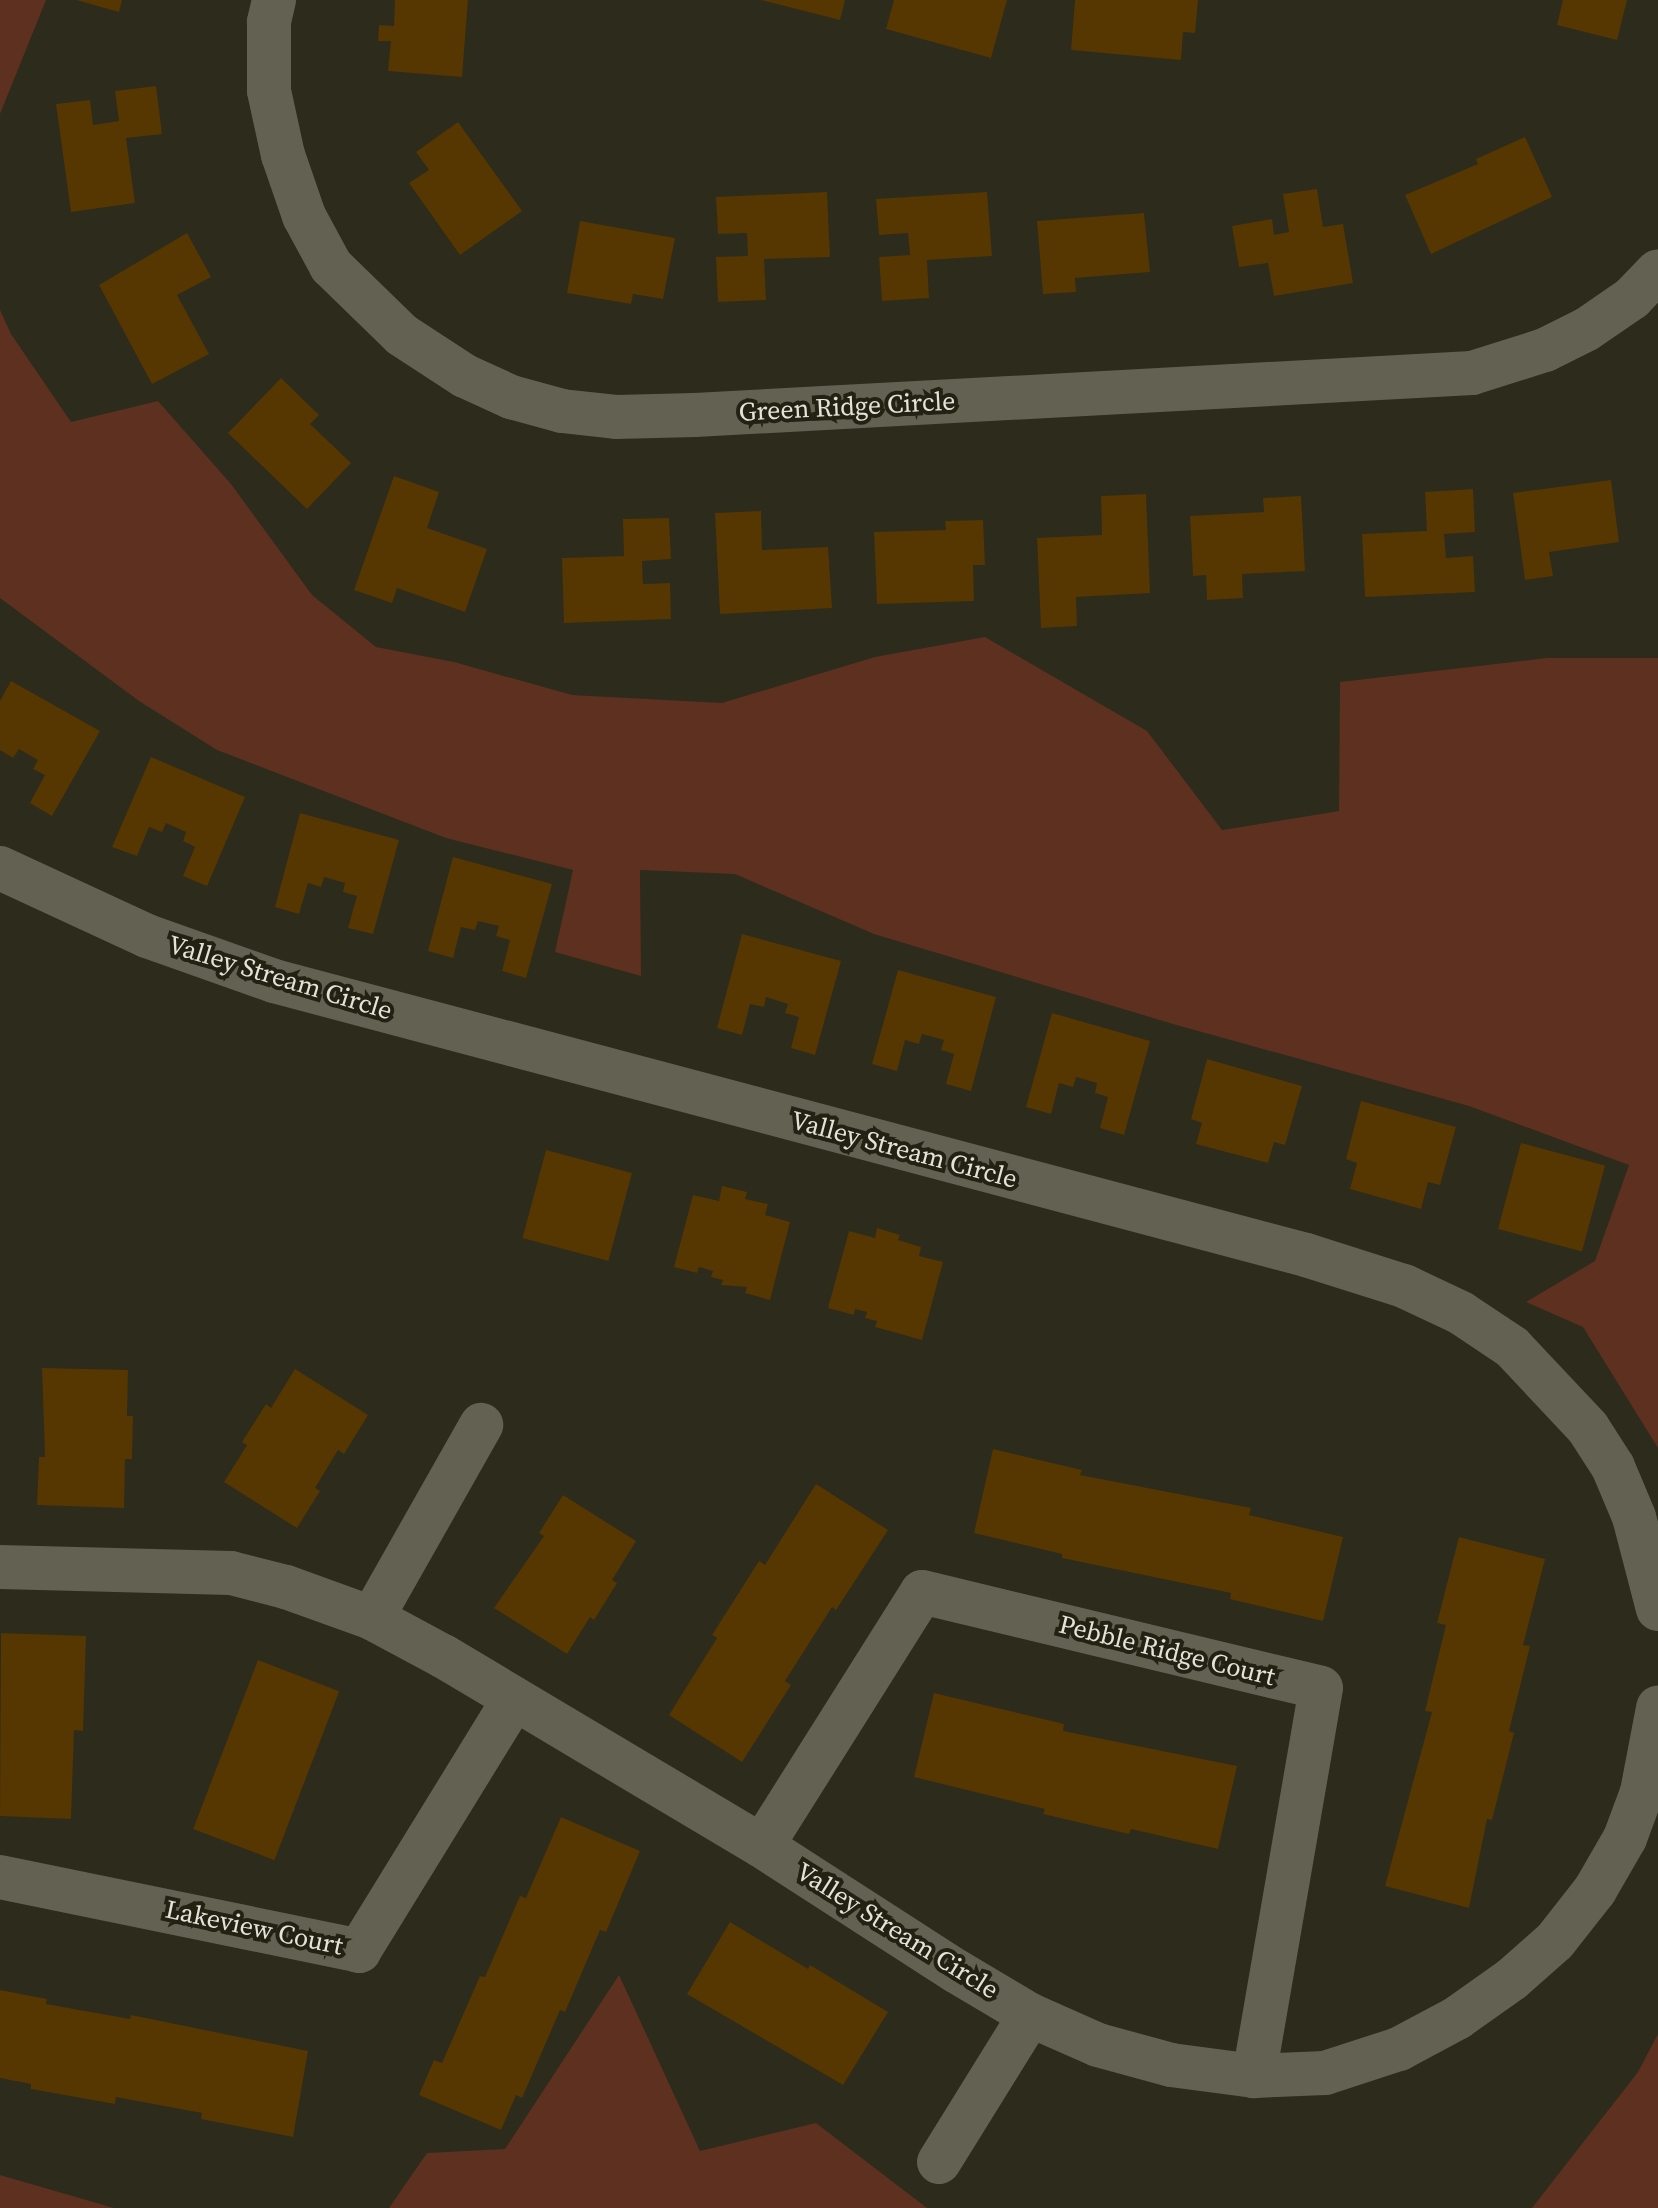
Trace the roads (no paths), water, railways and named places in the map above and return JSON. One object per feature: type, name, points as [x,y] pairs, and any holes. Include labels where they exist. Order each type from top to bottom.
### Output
[{"type":"street","name":"Green Ridge Circle","points":[[274,0],[269,22],[269,91],[283,155],[304,216],[331,266],[402,335],[465,376],[511,397],[562,411],[616,417],[695,415],[1472,373],[1545,350],[1587,329],[1632,298],[1658,271]]},
{"type":"street","name":"Valley Stream Circle","points":[[0,868],[147,936],[274,981],[1306,1255],[1404,1286],[1461,1313],[1512,1347],[1588,1428],[1613,1467],[1634,1517],[1658,1609]]},
{"type":"street","points":[[372,1618],[481,1425]]},
{"type":"street","name":"Valley Stream Circle","points":[[0,1567],[231,1573],[286,1587],[372,1618],[762,1846],[1030,2015],[1098,2045],[1171,2065],[1254,2076],[1325,2073],[1399,2049],[1457,2018],[1555,1941],[1595,1890],[1625,1838],[1642,1792],[1658,1708]]},
{"type":"street","name":"Pebble Ridge Court","points":[[762,1846],[922,1592],[1321,1688],[1254,2076]]},
{"type":"street","name":"Lakeview Court","points":[[0,1877],[359,1951],[514,1699]]},
{"type":"street","points":[[939,2162],[1030,2015]]}]
